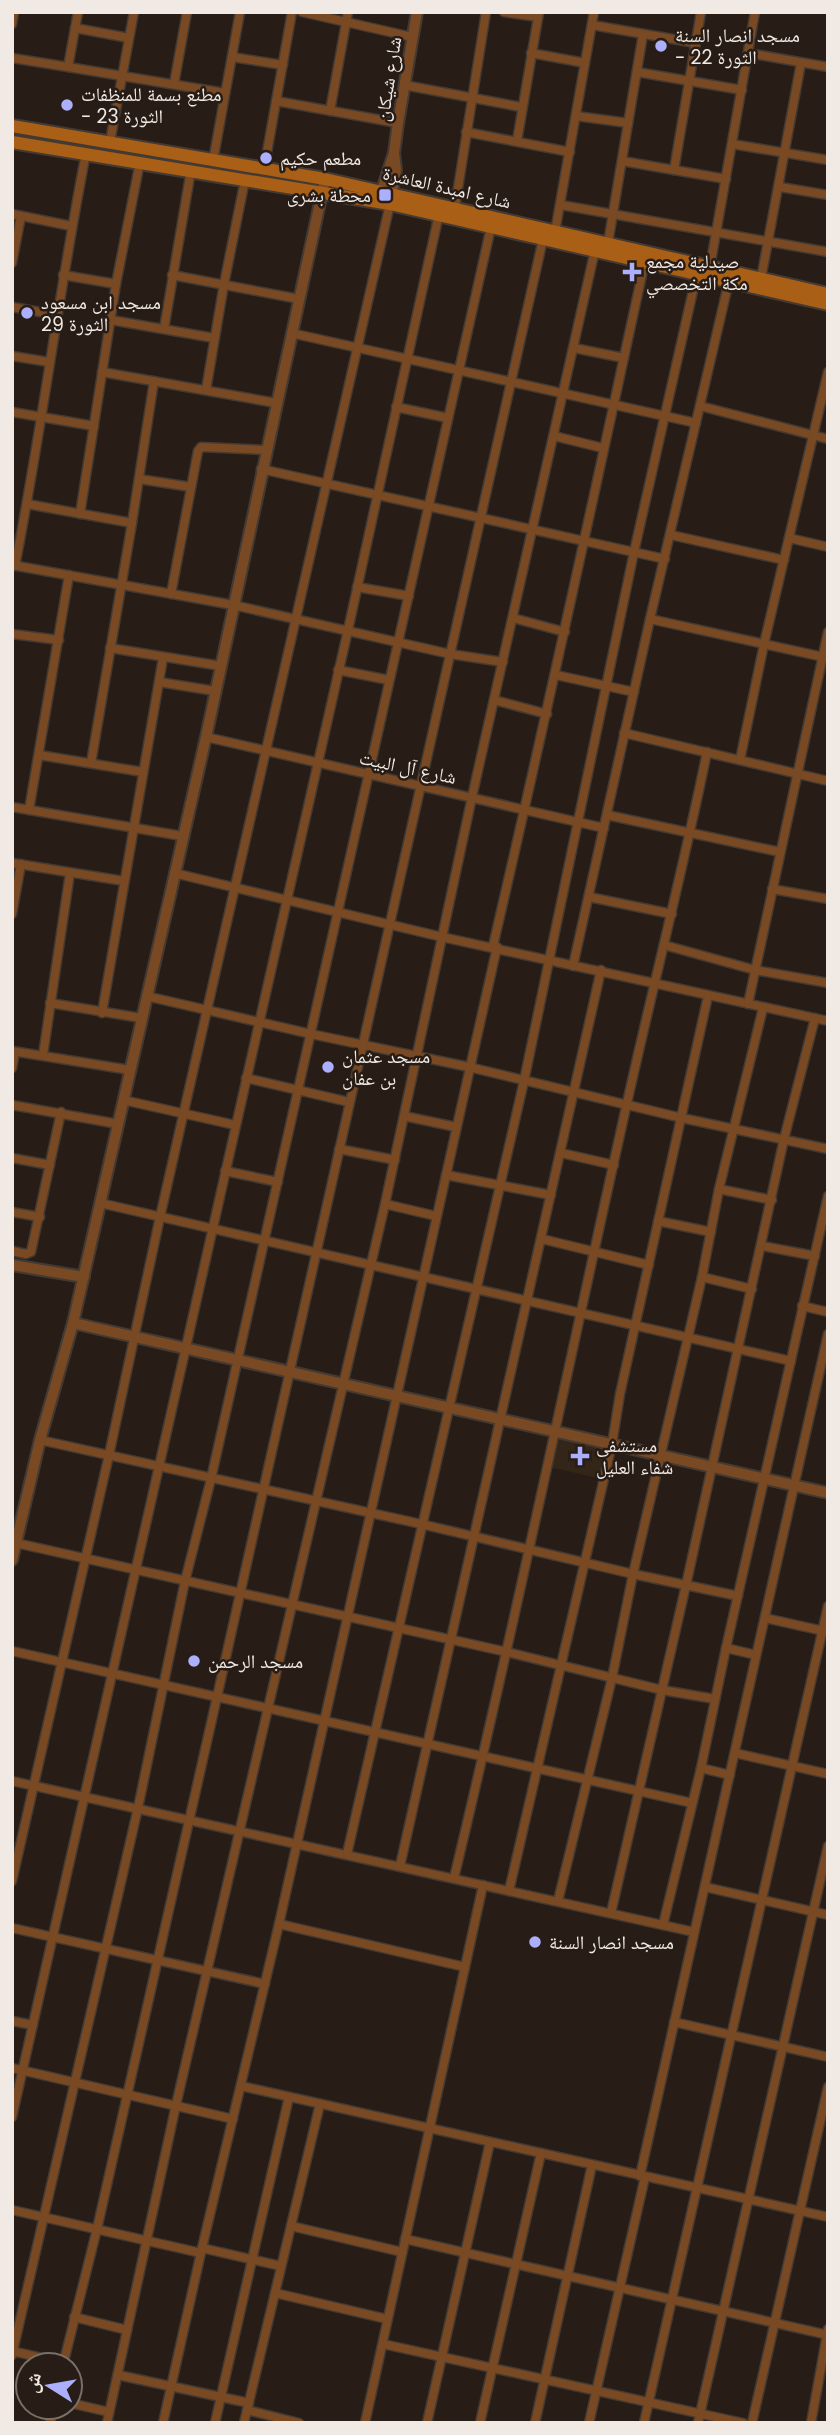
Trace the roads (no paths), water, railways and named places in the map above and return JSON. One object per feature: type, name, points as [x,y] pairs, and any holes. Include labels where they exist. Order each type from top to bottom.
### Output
[{"type":"main road","name":"شارع امبدة العاشرة","points":[[12,126],[325,179],[439,214],[543,239],[729,281],[804,294],[828,295]]},
{"type":"main road","name":"شارع امبدة العاشرة","points":[[12,142],[323,193],[455,207],[761,279],[828,304]]},
{"type":"main road","points":[[122,159],[125,145]]},
{"type":"street","points":[[12,24],[14,12]]},
{"type":"street","points":[[68,67],[78,12]]},
{"type":"street","points":[[110,142],[134,12]]},
{"type":"street","points":[[174,84],[187,12]]},
{"type":"street","points":[[213,161],[240,12]]},
{"type":"street","points":[[264,169],[292,12]]},
{"type":"street","points":[[302,12],[347,17],[412,37]]},
{"type":"street","name":"شارع شيكان","points":[[385,198],[396,170],[394,153],[417,12]]},
{"type":"street","points":[[455,207],[486,12]]},
{"type":"street","points":[[504,12],[538,15],[517,141]]},
{"type":"street","points":[[555,232],[594,12]]},
{"type":"street","points":[[674,170],[701,12]]},
{"type":"street","points":[[710,267],[755,12]]},
{"type":"street","points":[[330,111],[347,17]]},
{"type":"street","points":[[592,25],[696,43]]},
{"type":"street","points":[[75,28],[129,38]]},
{"type":"street","points":[[608,243],[643,34]]},
{"type":"street","points":[[531,53],[585,63]]},
{"type":"street","points":[[748,53],[828,67]]},
{"type":"street","points":[[232,57],[283,65]]},
{"type":"street","points":[[12,58],[225,93]]},
{"type":"street","points":[[761,279],[801,63]]},
{"type":"street","points":[[637,72],[741,90]]},
{"type":"street","points":[[404,85],[521,107]]},
{"type":"street","points":[[276,101],[398,123]]},
{"type":"street","points":[[576,116],[628,123]]},
{"type":"street","points":[[466,132],[570,152]]},
{"type":"street","points":[[732,144],[828,160]]},
{"type":"street","points":[[86,153],[71,226],[27,504],[14,565],[233,605],[450,654],[503,663]]},
{"type":"street","points":[[622,161],[726,179]]},
{"type":"street","points":[[80,514],[116,284],[140,162]]},
{"type":"street","points":[[164,329],[191,170]]},
{"type":"street","points":[[12,1560],[40,1440],[84,1277],[206,737],[261,469],[325,179]]},
{"type":"street","points":[[206,390],[245,180]]},
{"type":"street","points":[[780,187],[828,195]]},
{"type":"street","points":[[12,1881],[357,346],[385,198]]},
{"type":"street","points":[[561,205],[828,252]]},
{"type":"street","points":[[12,2117],[288,900],[316,763],[358,587],[439,214]]},
{"type":"street","points":[[12,263],[17,215],[71,226]]},
{"type":"street","points":[[12,2353],[138,1808],[162,1684],[211,1479],[491,227]]},
{"type":"street","points":[[67,2351],[97,2229],[217,1698],[543,239]]},
{"type":"street","points":[[107,2423],[176,2105],[395,1160],[472,797],[595,250]]},
{"type":"street","points":[[163,2423],[398,1396],[645,261]]},
{"type":"street","points":[[347,1854],[524,1081],[576,822],[697,273]]},
{"type":"street","points":[[63,275],[116,284]]},
{"type":"street","points":[[172,275],[299,299]]},
{"type":"street","points":[[573,966],[729,281]]},
{"type":"street","points":[[12,307],[57,314]]},
{"type":"street","points":[[111,320],[215,338]]},
{"type":"street","points":[[291,333],[696,423]]},
{"type":"street","points":[[574,348],[624,358]]},
{"type":"street","points":[[12,356],[49,362]]},
{"type":"street","points":[[102,372],[276,403]]},
{"type":"street","points":[[740,760],[764,644],[828,372]]},
{"type":"street","points":[[91,763],[154,381]]},
{"type":"street","points":[[700,406],[828,439]]},
{"type":"street","points":[[396,407],[448,418]]},
{"type":"street","points":[[12,412],[94,426]]},
{"type":"street","points":[[554,436],[603,448]]},
{"type":"street","points":[[172,594],[198,451],[201,447],[266,450]]},
{"type":"street","points":[[261,469],[665,559]]},
{"type":"street","points":[[139,479],[191,487]]},
{"type":"street","points":[[27,504],[132,523]]},
{"type":"street","points":[[671,535],[784,560]]},
{"type":"street","points":[[789,538],[828,547]]},
{"type":"street","points":[[29,810],[69,575]]},
{"type":"street","points":[[358,587],[409,596]]},
{"type":"street","points":[[513,618],[565,632]]},
{"type":"street","points":[[650,619],[825,658]]},
{"type":"street","points":[[748,1004],[797,773],[825,658],[828,632]]},
{"type":"street","points":[[12,634],[59,640]]},
{"type":"street","points":[[110,648],[220,666]]},
{"type":"street","points":[[102,1013],[163,658]]},
{"type":"street","points":[[338,670],[390,680]]},
{"type":"street","points":[[556,675],[634,692]]},
{"type":"street","points":[[159,682],[215,691]]},
{"type":"street","points":[[494,700],[547,714]]},
{"type":"street","points":[[624,733],[828,780]]},
{"type":"street","name":"شارع آل البيت","points":[[206,737],[604,828]]},
{"type":"street","points":[[454,1878],[484,1756],[626,1104],[672,914],[707,752]]},
{"type":"street","points":[[38,755],[143,772]]},
{"type":"street","points":[[12,807],[183,836]]},
{"type":"street","points":[[607,815],[780,852]]},
{"type":"street","points":[[12,914],[17,863],[124,881]]},
{"type":"street","points":[[43,1055],[70,873]]},
{"type":"street","points":[[174,873],[442,937],[828,1021]]},
{"type":"street","points":[[772,889],[828,900]]},
{"type":"street","points":[[589,897],[672,914]]},
{"type":"street","points":[[664,945],[755,970],[828,983]]},
{"type":"street","points":[[400,1866],[601,970]]},
{"type":"street","points":[[146,996],[828,1149]]},
{"type":"street","points":[[509,1891],[612,1444],[620,1395],[708,996]]},
{"type":"street","points":[[50,1003],[141,1018]]},
{"type":"street","points":[[558,1902],[612,1678],[633,1574],[702,1278],[719,1189],[763,1008]]},
{"type":"street","points":[[611,1913],[784,1139],[815,1018]]},
{"type":"street","points":[[12,1068],[14,1052],[130,1070]]},
{"type":"street","points":[[246,1078],[349,1102]]},
{"type":"street","points":[[123,1100],[235,1125]]},
{"type":"street","points":[[12,1105],[118,1124]]},
{"type":"street","points":[[12,1251],[26,1254],[31,1252],[61,1112]]},
{"type":"street","points":[[404,1116],[456,1127]]},
{"type":"street","points":[[339,1149],[395,1160]]},
{"type":"street","points":[[561,1153],[614,1165]]},
{"type":"street","points":[[12,1158],[50,1165]]},
{"type":"street","points":[[225,1171],[278,1182]]},
{"type":"street","points":[[446,1175],[551,1195]]},
{"type":"street","points":[[719,1189],[772,1200]]},
{"type":"street","points":[[663,1925],[701,1768],[828,1196]]},
{"type":"street","points":[[100,1203],[791,1361]]},
{"type":"street","points":[[385,1204],[436,1216]]},
{"type":"street","points":[[12,1212],[40,1217]]},
{"type":"street","points":[[658,1222],[711,1232]]},
{"type":"street","points":[[542,1239],[649,1265]]},
{"type":"street","points":[[762,1246],[815,1256]]},
{"type":"street","points":[[12,1265],[84,1277]]},
{"type":"street","points":[[702,1278],[752,1289]]},
{"type":"street","points":[[802,1306],[828,1312]]},
{"type":"street","points":[[73,1323],[828,1493]]},
{"type":"street","points":[[589,2423],[620,2287],[674,2022],[828,1334]]},
{"type":"street","points":[[40,1440],[738,1596]]},
{"type":"street","points":[[16,1538],[85,1559],[507,1652],[662,1690],[715,1699]]},
{"type":"street","points":[[644,2423],[825,1631],[828,1606]]},
{"type":"street","points":[[765,1619],[825,1631]]},
{"type":"street","points":[[726,1648],[756,1655]]},
{"type":"street","points":[[12,1651],[692,1803]]},
{"type":"street","points":[[735,1753],[828,1774]]},
{"type":"street","points":[[701,1768],[730,1775]]},
{"type":"street","points":[[12,1781],[694,1932]]},
{"type":"street","points":[[698,2423],[828,1846]]},
{"type":"street","points":[[366,2423],[483,1885]]},
{"type":"street","points":[[705,1887],[828,1915]]},
{"type":"street","points":[[279,1924],[465,1967]]},
{"type":"street","points":[[12,1928],[265,1984]]},
{"type":"street","points":[[12,2021],[33,2025]]},
{"type":"street","points":[[674,2022],[828,2057]]},
{"type":"street","points":[[12,2068],[233,2119]]},
{"type":"street","points":[[241,2086],[828,2217]]},
{"type":"street","points":[[752,2423],[828,2087]]},
{"type":"street","points":[[215,2423],[289,2097]]},
{"type":"street","points":[[244,2423],[320,2104]]},
{"type":"street","points":[[427,2423],[489,2142]]},
{"type":"street","points":[[480,2423],[541,2153]]},
{"type":"street","points":[[535,2423],[592,2165]]},
{"type":"street","points":[[12,2210],[146,2241],[281,2266]]},
{"type":"street","points":[[290,2226],[402,2252]]},
{"type":"street","points":[[405,2239],[827,2333],[811,2423]]},
{"type":"street","points":[[275,2293],[387,2319]]},
{"type":"street","points":[[74,2317],[127,2330]]},
{"type":"street","points":[[383,2344],[743,2423]]},
{"type":"street","points":[[118,2375],[221,2398],[248,2407],[270,2419],[299,2423]]},
{"type":"street","points":[[84,2406],[109,2412]]},
{"type":"place","name":"مسجد انصار السنة - الثورة 22","points":[[661,46]]},
{"type":"place","name":"مطنع بسمة للمنظفات - الثورة 23","points":[[67,105]]},
{"type":"place","name":"مطعم حكيم","points":[[266,158]]},
{"type":"place","name":"محطة بشرى","points":[[385,195]]},
{"type":"place","name":"صيدلية مجمع مكة التخصصي","points":[[632,272]]},
{"type":"place","name":"مسجد ابن مسعود الثورة 29","points":[[27,313]]},
{"type":"place","name":"مسجد عثمان بن عفان","points":[[328,1067]]},
{"type":"place","name":"مستشفى شفاء العليل","points":[[580,1456]]},
{"type":"place","name":"مسجد الرحمن","points":[[194,1661]]},
{"type":"place","name":"مسجد انصار السنة","points":[[535,1942]]}]
